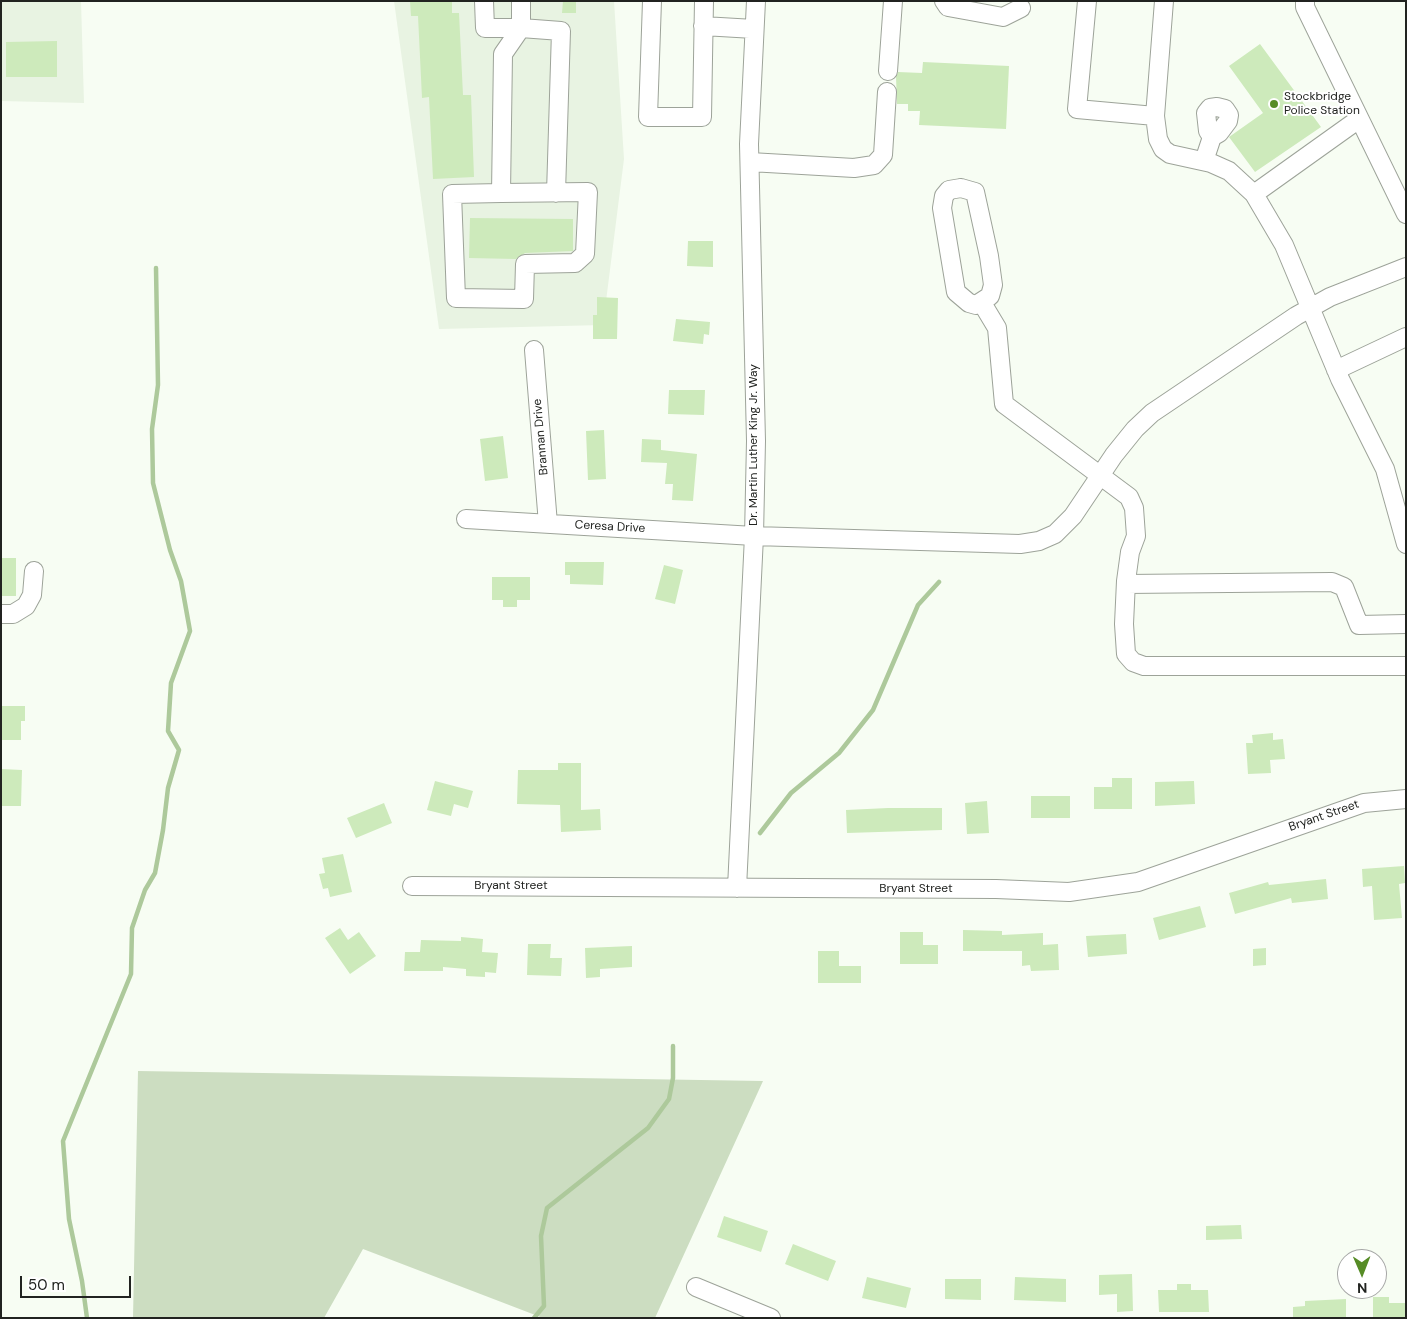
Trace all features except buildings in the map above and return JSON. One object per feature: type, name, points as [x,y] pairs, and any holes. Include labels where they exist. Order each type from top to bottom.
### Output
[{"type":"street","points":[[484,1],[485,28],[561,31],[556,192]]},
{"type":"street","points":[[501,193],[503,54],[521,28],[521,1]]},
{"type":"street","points":[[652,1],[648,117],[702,117],[704,1]]},
{"type":"street","name":"Dr. Martin Luther King Jr. Way","points":[[737,888],[754,536],[756,441],[750,162],[756,1]]},
{"type":"street","points":[[888,71],[893,1]]},
{"type":"street","points":[[944,1],[948,6],[1002,17],[1022,8]]},
{"type":"street","points":[[1087,1],[1076,109],[1155,116]]},
{"type":"street","points":[[1164,1],[1155,116],[1158,139],[1163,149],[1170,154],[1204,161],[1228,171],[1254,194],[1284,244],[1336,370],[1385,468],[1405,539]]},
{"type":"street","points":[[1305,1],[1304,7],[1406,214]]},
{"type":"street","points":[[703,26],[754,29]]},
{"type":"street","points":[[750,162],[854,168],[874,165],[883,155],[887,92]]},
{"type":"street","points":[[1254,194],[1359,119]]},
{"type":"street","points":[[1204,161],[1212,137]]},
{"type":"street","points":[[968,189],[976,192],[993,285],[990,296],[982,303],[969,303],[956,292],[942,208],[944,196],[949,190],[968,189]]},
{"type":"street","points":[[588,192],[584,254],[575,263],[525,264],[524,299],[456,298],[452,194],[501,193],[588,192]]},
{"type":"street","name":"Ceresa Drive","points":[[466,518],[754,536],[1020,544],[1055,534],[1073,516],[1135,429],[1152,413],[1309,308],[1330,297],[1406,267]]},
{"type":"street","points":[[982,303],[997,328],[1004,404],[1129,497],[1134,508],[1136,536],[1130,552],[1124,624],[1126,654],[1133,662],[1144,666],[1406,666]]},
{"type":"street","points":[[1336,370],[1406,337]]},
{"type":"street","name":"Brannan Drive","points":[[534,350],[548,524]]},
{"type":"street","points":[[1,614],[13,614],[26,606],[32,594],[34,571]]},
{"type":"street","points":[[1126,584],[1332,582],[1344,587],[1359,625],[1406,624]]},
{"type":"street","name":"Bryant Street","points":[[412,886],[1079,890],[1138,882],[1364,803],[1406,799]]},
{"type":"street","points":[[696,1287],[771,1318]]},
{"type":"shaded area","points":[[1,1],[81,1],[84,103],[1,101]]},
{"type":"shaded area","points":[[394,1],[614,1],[624,159],[603,325],[439,329]]},
{"type":"shaded area","points":[[138,1071],[763,1081],[655,1318],[543,1318],[363,1249],[324,1318],[133,1318]]},
{"type":"waterway","points":[[87,1318],[82,1281],[69,1219],[63,1141],[131,974],[132,928],[145,890],[155,873],[168,788],[179,750],[168,731],[171,683],[190,631],[181,581],[170,550],[153,483],[152,429],[158,385],[156,268]]},
{"type":"waterway","points":[[760,833],[791,793],[839,753],[873,710],[918,605],[939,582]]},
{"type":"waterway","points":[[534,1318],[544,1306],[541,1236],[547,1208],[648,1128],[669,1099],[673,1078],[673,1046]]},
{"type":"place","name":"Stockbridge Police Station","points":[[1274,104]]}]
